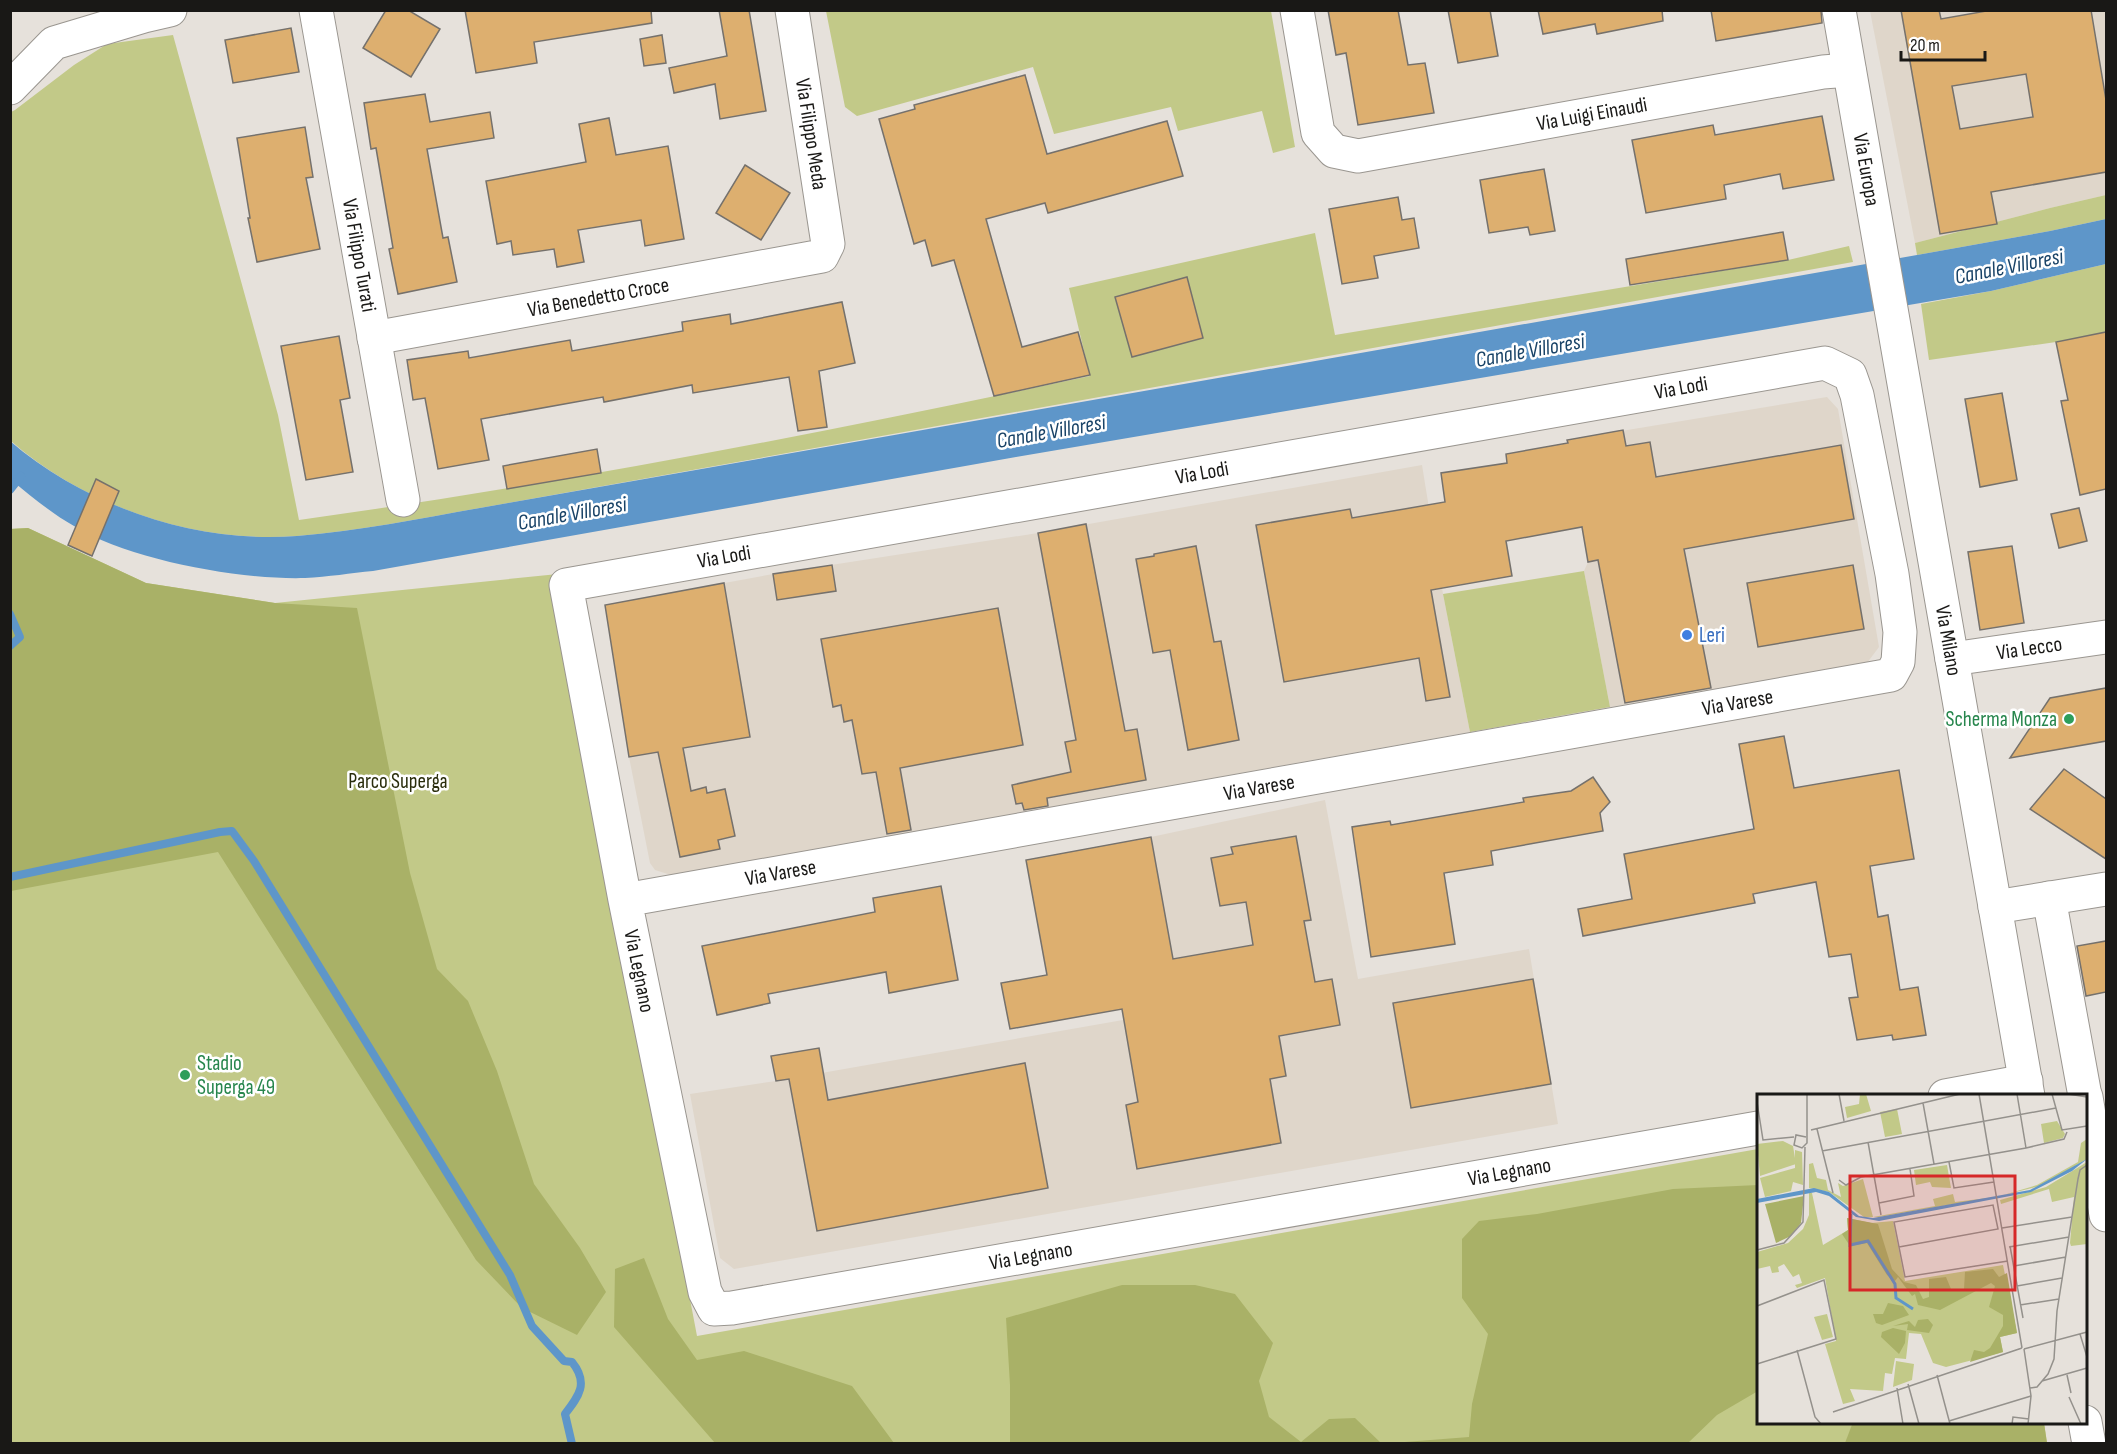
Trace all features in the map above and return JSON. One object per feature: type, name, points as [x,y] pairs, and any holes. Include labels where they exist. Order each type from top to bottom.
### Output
[{"type":"street","points":[[10,88],[54,43],[170,10]]},
{"type":"street","name":"Via Filippo Turati","points":[[316,10],[403,500]]},
{"type":"street","name":"Via Filippo Meda","points":[[792,10],[828,244],[822,256]]},
{"type":"street","name":"Via Luigi Einaudi","points":[[1297,10],[1318,134],[1334,151],[1358,156],[1823,72],[1850,70]]},
{"type":"street","name":"Via Europa","points":[[1839,10],[1895,326]]},
{"type":"street","name":"Via Benedetto Croce","points":[[374,338],[822,256]]},
{"type":"street","name":"Via Milano","points":[[1895,326],[2027,1088]]},
{"type":"street","name":"Via Lodi","points":[[625,900],[566,585],[1825,363],[1850,375],[1857,395],[1892,574],[1900,632],[1898,662],[1891,675]]},
{"type":"street","name":"Via Lecco","points":[[1952,659],[2106,637]]},
{"type":"street","name":"Via Varese","points":[[625,900],[1891,675]]},
{"type":"street","points":[[1995,907],[2106,889]]},
{"type":"street","points":[[2049,898],[2085,1094]]},
{"type":"street","name":"Via Legnano","points":[[625,900],[705,1292],[714,1309],[732,1308],[1757,1128]]},
{"type":"street","points":[[1957,1094],[2027,1088]]},
{"type":"street","points":[[2087,1103],[2101,1153],[2106,1215]]},
{"type":"street","points":[[2085,1424],[2089,1443]]},
{"type":"shaded area","points":[[1870,11],[2106,11],[2106,195],[1915,243]]},
{"type":"shaded area","points":[[1827,397],[1838,409],[1879,647],[1867,663],[1610,707],[1584,571],[1588,562],[1567,440]]},
{"type":"shaded area","points":[[1422,465],[1443,594],[1470,732],[671,875],[655,870],[650,863],[629,757],[605,605],[773,574],[1038,533]]},
{"type":"shaded area","points":[[1325,800],[1358,979],[1529,949],[1558,1124],[734,1269],[720,1258],[690,1094],[1123,1020],[1093,848]]},
{"type":"green space","points":[[826,11],[1271,11],[1295,147],[1273,153],[1262,111],[1178,131],[1171,107],[1054,134],[1033,67],[857,116],[845,107]]},
{"type":"green space","points":[[173,35],[278,415],[299,520],[498,490],[696,455],[1090,376],[1069,288],[1315,233],[1335,335],[1788,260],[1849,246],[1853,262],[403,522],[297,536],[259,537],[220,534],[182,527],[108,502],[73,485],[11,441],[11,112],[74,65],[107,44]]},
{"type":"green space","points":[[2106,195],[2106,219],[1917,255],[1915,243]]},
{"type":"green space","points":[[2106,264],[2106,332],[2056,342],[1929,360],[1921,304],[1991,291]]},
{"type":"green space","name":"Parco Superga","points":[[28,528],[146,583],[275,603],[558,574],[562,626],[697,1336],[1757,1149],[1757,1424],[2044,1424],[2047,1443],[11,1444],[10,529]]},
{"type":"green space","points":[[28,528],[146,583],[275,603],[357,608],[410,873],[437,969],[468,1001],[497,1071],[534,1184],[580,1248],[606,1292],[577,1335],[522,1308],[476,1260],[218,852],[11,891],[10,529]]},
{"type":"green space","points":[[1584,571],[1610,707],[1470,732],[1443,594]]},
{"type":"green space","points":[[1757,1185],[1757,1392],[1717,1415],[1688,1443],[1392,1443],[1469,1437],[1472,1404],[1488,1334],[1462,1298],[1462,1239],[1479,1221],[1537,1214],[1673,1189]]},
{"type":"green space","points":[[644,1258],[668,1319],[697,1360],[744,1351],[852,1386],[894,1443],[715,1443],[614,1327],[615,1269]]},
{"type":"green space","points":[[1122,1285],[1195,1285],[1235,1294],[1273,1343],[1259,1381],[1269,1417],[1301,1442],[1329,1419],[1355,1418],[1381,1443],[1010,1443],[1010,1385],[1006,1318]]},
{"type":"green space","points":[[1852,1424],[2044,1424],[2047,1443],[1845,1443]]},
{"type":"water","name":"Canale Villoresi","points":[[2106,219],[2106,264],[1991,291],[1016,457],[373,571],[279,578],[249,576],[154,558],[124,549],[74,526],[49,510],[11,480],[10,441],[73,485],[144,516],[182,527],[220,534],[259,537],[297,536],[350,530],[1917,255]]},
{"type":"building","points":[[386,10],[408,10],[440,29],[411,77],[363,48]]},
{"type":"building","points":[[465,10],[651,10],[652,23],[534,42],[537,63],[476,73]]},
{"type":"building","points":[[719,10],[749,10],[766,111],[720,119],[715,84],[674,93],[669,68],[727,56]]},
{"type":"building","points":[[1328,10],[1398,10],[1408,65],[1425,63],[1434,113],[1358,125],[1346,53],[1336,55]]},
{"type":"building","points":[[1448,10],[1490,10],[1498,56],[1458,63]]},
{"type":"building","points":[[1538,10],[1662,10],[1663,21],[1597,34],[1595,24],[1543,34]]},
{"type":"building","points":[[1711,10],[1821,10],[1822,23],[1716,41]]},
{"type":"building","points":[[1901,10],[1939,10],[1941,19],[1992,10],[2091,10],[2106,100],[2106,172],[1991,192],[1997,224],[1940,234]],"holes":[[[2026,74],[2033,117],[1960,129],[1952,86]]]},
{"type":"building","points":[[291,28],[299,72],[233,83],[225,40]]},
{"type":"building","points":[[662,35],[666,63],[644,66],[640,39]]},
{"type":"building","points":[[1025,75],[1047,154],[1167,121],[1183,176],[1048,213],[1045,203],[986,219],[1022,347],[1078,332],[1090,375],[994,396],[954,260],[932,266],[925,240],[914,244],[879,119],[915,109],[914,105]]},
{"type":"building","points":[[425,94],[430,122],[490,112],[494,138],[427,149],[443,238],[448,237],[457,282],[398,294],[389,249],[393,248],[376,148],[371,149],[364,103]]},
{"type":"building","points":[[1822,116],[1834,180],[1783,189],[1780,174],[1724,185],[1726,199],[1646,213],[1632,140],[1713,125],[1715,135]]},
{"type":"building","points":[[609,118],[616,155],[668,146],[684,239],[645,246],[641,220],[578,230],[584,262],[557,267],[554,249],[513,255],[511,241],[497,244],[486,181],[586,162],[579,124]]},
{"type":"building","points":[[305,127],[313,177],[306,178],[320,249],[257,262],[248,218],[250,218],[237,138]]},
{"type":"building","points":[[745,165],[790,193],[761,240],[716,213]]},
{"type":"building","points":[[1544,169],[1555,231],[1530,235],[1528,227],[1489,233],[1480,180]]},
{"type":"building","points":[[1398,197],[1402,220],[1414,218],[1419,248],[1374,256],[1378,278],[1342,284],[1329,209]]},
{"type":"building","points":[[1783,232],[1788,260],[1630,285],[1626,259]]},
{"type":"building","points":[[1187,277],[1203,338],[1132,357],[1115,297]]},
{"type":"building","points":[[842,302],[855,363],[819,371],[827,427],[798,431],[789,377],[693,393],[692,385],[604,402],[603,397],[481,419],[489,460],[438,469],[425,398],[413,400],[407,360],[468,351],[469,358],[570,340],[572,351],[683,331],[682,322],[730,314],[731,324]]},
{"type":"building","points":[[2106,332],[2106,489],[2080,495],[2061,401],[2068,400],[2056,342]]},
{"type":"building","points":[[339,336],[350,398],[340,400],[353,472],[306,480],[281,346]]},
{"type":"building","points":[[2002,393],[2017,480],[1980,487],[1965,399]]},
{"type":"building","points":[[1623,430],[1626,446],[1650,442],[1656,477],[1841,445],[1854,519],[1684,549],[1711,688],[1625,703],[1598,560],[1588,562],[1582,527],[1506,541],[1512,576],[1431,590],[1450,697],[1426,701],[1419,658],[1284,682],[1256,525],[1350,509],[1352,518],[1445,502],[1441,473],[1507,463],[1506,454]]},
{"type":"building","points":[[597,449],[601,473],[507,489],[503,466]]},
{"type":"building","points":[[96,479],[119,491],[92,556],[68,545]]},
{"type":"building","points":[[2079,508],[2087,541],[2059,548],[2051,514]]},
{"type":"building","points":[[1086,524],[1125,731],[1137,729],[1146,780],[1047,798],[1048,806],[1024,810],[1022,803],[1016,804],[1012,785],[1071,772],[1065,742],[1076,740],[1038,533]]},
{"type":"building","points":[[1196,546],[1214,642],[1221,641],[1239,740],[1188,750],[1170,650],[1153,653],[1136,559]]},
{"type":"building","points":[[2012,546],[2024,623],[1980,630],[1968,552]]},
{"type":"building","points":[[832,565],[836,591],[777,600],[773,574]]},
{"type":"building","points":[[1853,565],[1864,629],[1758,647],[1747,583]]},
{"type":"building","points":[[724,583],[750,737],[683,748],[691,791],[706,787],[707,793],[725,789],[735,836],[718,840],[720,849],[680,857],[658,752],[629,757],[605,605]]},
{"type":"building","points":[[998,608],[1023,745],[900,768],[911,830],[887,834],[876,772],[862,774],[852,720],[844,722],[841,705],[833,707],[821,639]]},
{"type":"building","points":[[2106,688],[2106,741],[2010,758],[2050,698]]},
{"type":"building","points":[[1784,736],[1794,788],[1899,770],[1914,859],[1870,866],[1878,917],[1888,915],[1900,990],[1918,987],[1926,1035],[1893,1040],[1892,1035],[1857,1040],[1849,998],[1858,997],[1851,954],[1829,957],[1816,882],[1753,894],[1755,903],[1583,936],[1578,909],[1632,899],[1624,854],[1754,829],[1739,744]]},
{"type":"building","points":[[2064,769],[2106,799],[2106,859],[2030,809]]},
{"type":"building","points":[[1593,777],[1610,802],[1600,813],[1603,831],[1491,851],[1493,865],[1444,873],[1455,944],[1371,957],[1352,827],[1390,821],[1391,825],[1524,802],[1523,798],[1571,791]]},
{"type":"building","points":[[1296,836],[1311,920],[1304,921],[1315,982],[1332,979],[1340,1025],[1279,1036],[1286,1076],[1270,1079],[1281,1143],[1137,1169],[1126,1105],[1138,1102],[1122,1009],[1010,1029],[1001,983],[1047,975],[1026,860],[1151,837],[1173,959],[1253,945],[1246,902],[1220,906],[1211,858],[1233,854],[1231,847]]},
{"type":"building","points":[[941,886],[958,980],[889,993],[886,972],[768,994],[770,1003],[717,1015],[702,946],[875,912],[873,898]]},
{"type":"building","points":[[2106,941],[2106,992],[2086,996],[2077,946]]},
{"type":"building","points":[[1533,979],[1551,1084],[1411,1108],[1393,1003]]},
{"type":"building","points":[[819,1048],[828,1100],[1025,1063],[1048,1188],[817,1231],[789,1079],[776,1081],[771,1056]]},
{"type":"waterway","points":[[10,490],[21,476]]},
{"type":"waterway","points":[[10,614],[20,637],[10,646]]},
{"type":"waterway","points":[[10,877],[232,831],[254,861],[510,1275],[532,1326],[564,1361],[572,1362],[577,1370],[580,1376],[580,1389],[565,1414],[572,1444]]},
{"type":"place","name":"Leri","points":[[1687,635]]},
{"type":"place","name":"Scherma Monza","points":[[2069,719]]},
{"type":"place","name":"Stadio Superga 49","points":[[185,1075]]}]
